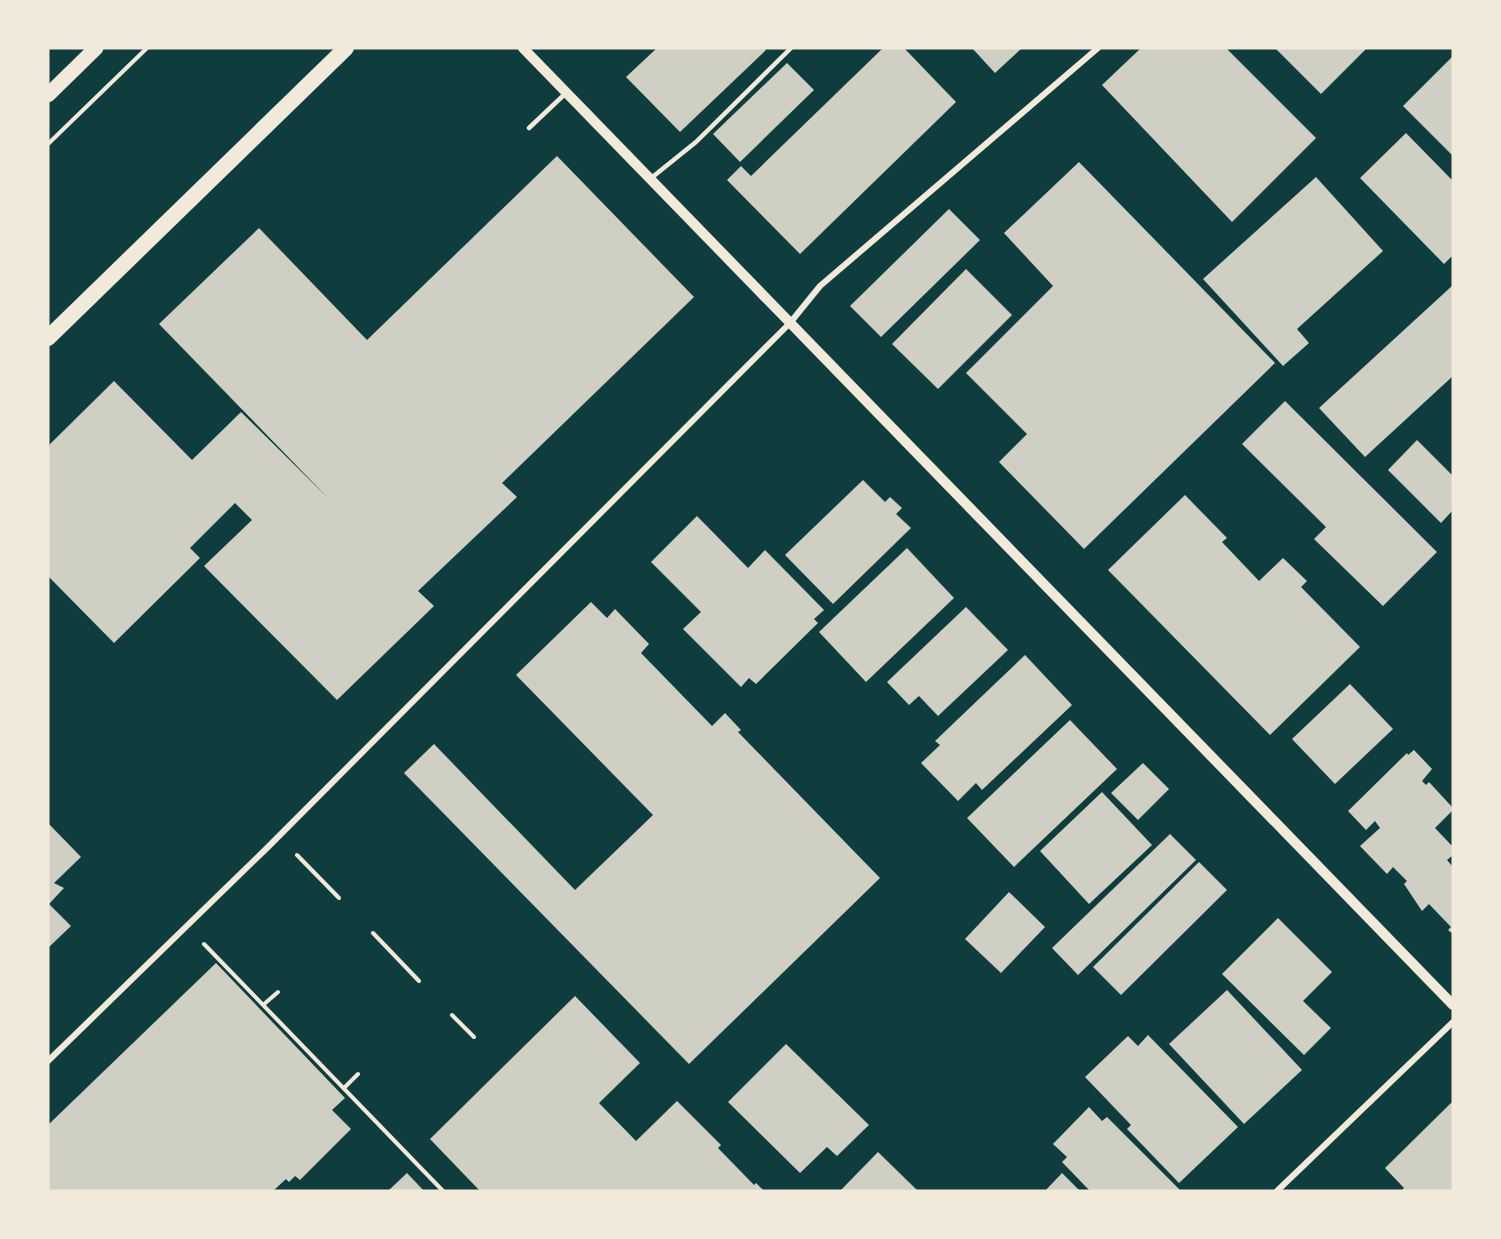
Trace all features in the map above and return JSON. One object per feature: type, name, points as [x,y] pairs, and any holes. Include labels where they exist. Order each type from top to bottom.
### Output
[{"type":"highway","points":[[48,338],[346,48]]},
{"type":"main road","points":[[48,95],[96,48]]},
{"type":"street","points":[[523,48],[1453,1005]]},
{"type":"street","points":[[48,1061],[187,927],[790,323],[820,286],[1098,48]]},
{"type":"street","points":[[1277,1191],[1453,1022]]},
{"type":"lane","points":[[650,179],[696,142],[791,48]]},
{"type":"lane","points":[[530,128],[567,92]]},
{"type":"path","points":[[48,144],[147,48]]},
{"type":"path","points":[[278,836],[339,898]]},
{"type":"path","points":[[187,927],[443,1191]]},
{"type":"path","points":[[373,933],[419,981]]},
{"type":"path","points":[[263,1006],[278,992]]},
{"type":"path","points":[[452,1015],[474,1037]]},
{"type":"path","points":[[344,1088],[358,1074]]},
{"type":"building","points":[[657,48],[764,48],[766,50],[680,132],[626,77]]},
{"type":"building","points":[[883,48],[904,48],[956,102],[800,254],[727,180],[741,166],[751,176]]},
{"type":"building","points":[[972,48],[1022,48],[995,73]]},
{"type":"building","points":[[1141,48],[1226,48],[1316,138],[1232,222],[1102,85]]},
{"type":"building","points":[[1275,48],[1367,48],[1321,94]]},
{"type":"building","points":[[1453,56],[1453,156],[1403,106]]},
{"type":"building","points":[[787,63],[814,90],[740,162],[713,134]]},
{"type":"building","points":[[1406,133],[1453,181],[1453,255],[1444,264],[1360,178]]},
{"type":"building","points":[[557,156],[694,297],[502,483],[517,497],[418,591],[434,606],[337,700],[204,566],[252,520],[235,503],[190,548],[200,558],[114,643],[48,576],[48,446],[114,381],[192,460],[241,412],[328,498],[159,324],[259,228],[367,340]]},
{"type":"building","points":[[1079,162],[1275,363],[1084,549],[999,462],[1027,434],[966,373],[1053,286],[1004,233]]},
{"type":"building","points":[[1316,177],[1383,251],[1297,329],[1309,343],[1283,366],[1203,279]]},
{"type":"building","points":[[949,209],[980,240],[881,337],[850,306]]},
{"type":"building","points":[[966,269],[1012,315],[938,389],[892,344]]},
{"type":"building","points":[[1453,285],[1453,376],[1365,457],[1319,408]]},
{"type":"building","points":[[1285,401],[1437,552],[1383,606],[1314,539],[1326,527],[1242,444]]},
{"type":"building","points":[[1417,440],[1453,476],[1453,510],[1441,523],[1388,470]]},
{"type":"building","points":[[863,480],[885,502],[890,497],[902,508],[896,514],[911,528],[833,604],[785,555]]},
{"type":"building","points":[[1185,495],[1227,538],[1222,542],[1259,581],[1283,558],[1307,581],[1301,587],[1360,647],[1270,735],[1108,570]]},
{"type":"building","points":[[697,516],[748,568],[765,550],[824,610],[814,619],[818,623],[756,684],[749,678],[741,687],[683,629],[701,612],[651,562]]},
{"type":"building","points":[[907,548],[954,598],[866,682],[819,632]]},
{"type":"building","points":[[591,602],[607,618],[615,609],[649,644],[641,653],[712,726],[725,713],[741,730],[738,732],[880,878],[689,1064],[404,773],[434,744],[575,890],[653,815],[516,675]]},
{"type":"building","points":[[966,607],[1008,650],[938,716],[919,696],[909,705],[887,682]]},
{"type":"building","points":[[1025,655],[1072,705],[982,790],[976,783],[958,801],[921,763],[940,745],[935,741]]},
{"type":"building","points":[[1350,684],[1393,729],[1335,784],[1292,739]]},
{"type":"building","points":[[1070,720],[1117,769],[1014,867],[967,818]]},
{"type":"building","points":[[1414,750],[1432,769],[1422,781],[1426,785],[1429,782],[1453,808],[1435,828],[1453,847],[1453,855],[1447,860],[1453,867],[1453,934],[1448,930],[1451,927],[1429,904],[1422,911],[1404,884],[1407,881],[1393,867],[1387,874],[1360,846],[1380,828],[1375,821],[1366,830],[1348,811],[1407,753],[1408,755]]},
{"type":"building","points":[[1143,763],[1169,789],[1138,820],[1111,793]]},
{"type":"building","points":[[1102,792],[1152,845],[1089,904],[1040,851]]},
{"type":"building","points":[[48,823],[81,857],[54,883],[64,888],[49,904],[71,926],[48,948]]},
{"type":"building","points":[[1170,834],[1196,860],[1078,975],[1052,948]]},
{"type":"building","points":[[1199,862],[1227,890],[1121,995],[1093,967]]},
{"type":"building","points":[[1009,892],[1045,927],[1001,973],[965,939]]},
{"type":"building","points":[[1278,918],[1332,972],[1303,1001],[1331,1028],[1304,1055],[1222,974]]},
{"type":"building","points":[[216,963],[345,1098],[332,1110],[351,1129],[300,1180],[295,1176],[289,1182],[286,1179],[273,1191],[48,1191],[48,1125]]},
{"type":"building","points":[[1227,990],[1302,1070],[1244,1124],[1169,1044]]},
{"type":"building","points":[[575,996],[640,1063],[599,1103],[636,1141],[677,1101],[721,1145],[718,1148],[754,1185],[756,1183],[764,1191],[480,1191],[430,1139]]},
{"type":"building","points":[[1148,1035],[1238,1127],[1179,1183],[1127,1129],[1131,1125],[1085,1077],[1128,1036],[1138,1046]]},
{"type":"building","points":[[786,1044],[869,1125],[837,1156],[827,1147],[800,1173],[728,1102]]},
{"type":"building","points":[[1451,1103],[1453,1104],[1453,1191],[1401,1191],[1404,1188],[1385,1168]]},
{"type":"building","points":[[1089,1107],[1102,1121],[1107,1117],[1181,1191],[1090,1191],[1062,1162],[1067,1157],[1053,1144]]},
{"type":"building","points":[[878,1152],[918,1191],[840,1191]]},
{"type":"building","points":[[407,1173],[424,1191],[388,1191]]},
{"type":"building","points":[[1062,1173],[1080,1191],[1045,1191]]}]
